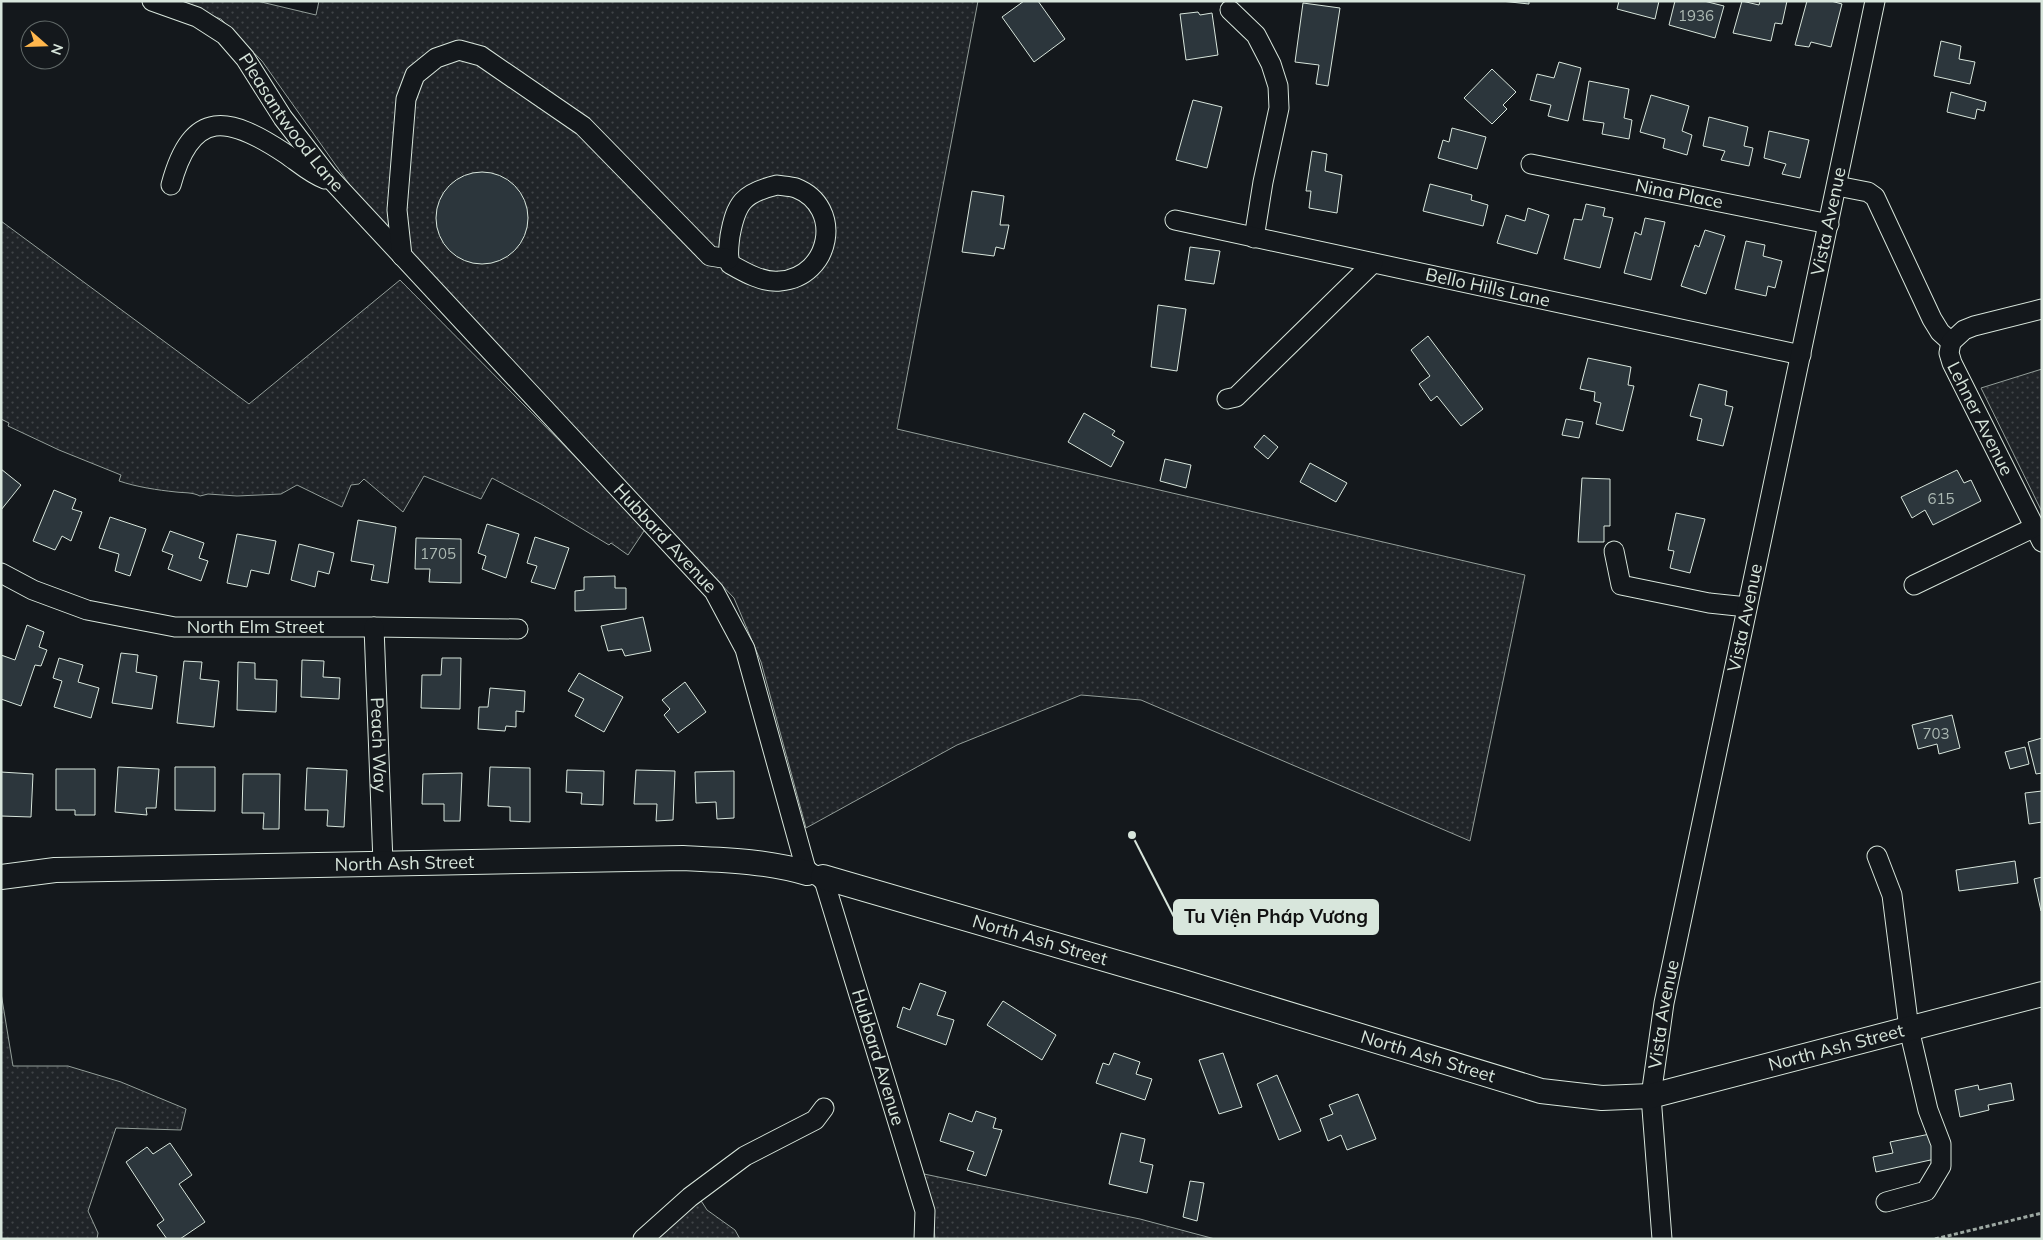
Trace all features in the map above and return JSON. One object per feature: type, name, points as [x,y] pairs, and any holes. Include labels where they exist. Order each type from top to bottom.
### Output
[{"type":"main road","name":"North Ash Street","points":[[1,877],[55,870],[683,858],[754,862],[783,866],[1171,979],[1541,1091],[1602,1098],[1650,1096],[2042,994]]},
{"type":"street","name":"Pleasantwood Lane","points":[[152,1],[197,17],[225,35],[245,58],[284,118],[335,184],[408,263]]},
{"type":"street","name":"Vista Avenue","points":[[1662,1239],[1650,1096],[1664,1002],[1875,1]]},
{"type":"street","points":[[1230,10],[1256,34],[1271,64],[1278,86],[1279,108],[1263,182],[1254,238]]},
{"type":"street","points":[[408,263],[397,210],[406,99],[415,74],[436,58],[459,50],[481,56],[583,126],[710,256],[729,259]]},
{"type":"street","points":[[171,185],[176,168],[196,133],[212,125],[230,126],[261,138],[319,177],[335,184]]},
{"type":"street","name":"Nina Place","points":[[1531,164],[1829,224]]},
{"type":"street","points":[[776,185],[795,188],[811,197],[822,212],[827,231],[824,249],[814,266],[799,277],[772,281],[743,272],[730,264],[729,259],[727,254],[733,216],[743,200],[758,189],[776,185]]},
{"type":"street","name":"Lehner Avenue","points":[[1837,186],[1868,192],[1875,197],[1932,319],[1940,332],[1951,342],[1949,353],[1952,363],[2038,535]]},
{"type":"street","points":[[373,225],[397,210]]},
{"type":"street","name":"Bello Hills Lane","points":[[1175,220],[1801,355]]},
{"type":"street","name":"Hubbard Avenue","points":[[408,263],[714,591],[745,649],[815,875],[925,1211],[924,1239]]},
{"type":"street","points":[[1227,399],[1236,397],[1373,263]]},
{"type":"street","points":[[1951,342],[1964,330],[1974,326],[2042,309]]},
{"type":"street","points":[[1914,585],[2038,535]]},
{"type":"street","points":[[1614,551],[1621,585],[1709,603],[1747,607]]},
{"type":"street","name":"North Elm Street","points":[[1,572],[33,590],[87,610],[176,627],[518,629]]},
{"type":"street","name":"Peach Way","points":[[374,627],[383,863]]},
{"type":"street","points":[[1877,856],[1892,895],[1909,1030],[1928,1110],[1941,1144],[1941,1166],[1926,1191],[1886,1202]]},
{"type":"street","points":[[644,1239],[690,1197],[745,1156],[815,1120],[824,1108]]},
{"type":"path","points":[[1935,1239],[2042,1212]]},
{"type":"shaded area","points":[[170,1],[257,1],[316,15],[319,1],[978,1],[897,429],[1525,575],[1470,841],[1141,700],[1081,695],[957,745],[806,828],[761,662],[734,598],[371,215],[262,61],[221,19]]},
{"type":"shaded area","points":[[1,221],[249,404],[400,280],[646,528],[628,555],[611,543],[609,545],[541,504],[492,478],[481,499],[424,476],[403,512],[364,479],[359,484],[351,485],[342,507],[297,485],[281,494],[237,496],[208,494],[200,496],[191,493],[147,488],[119,481],[121,475],[59,450],[8,426],[9,423],[1,419]]},
{"type":"shaded area","points":[[2042,369],[2042,512],[1981,388]]},
{"type":"shaded area","points":[[1,993],[13,1066],[68,1066],[121,1082],[186,1109],[181,1130],[116,1128],[88,1211],[98,1233],[97,1239],[1,1239]]},
{"type":"shaded area","points":[[924,1174],[1140,1219],[1215,1239],[935,1239],[933,1214]]},
{"type":"shaded area","points":[[700,1199],[707,1210],[735,1230],[740,1239],[654,1239]]},
{"type":"building","points":[[1024,1],[1038,1],[1065,39],[1034,62],[1002,17]]},
{"type":"building","points":[[1501,1],[1529,1],[1529,4]]},
{"type":"building","points":[[1619,1],[1659,1],[1655,19],[1617,9]]},
{"type":"building","points":[[1675,1],[1704,1],[1724,6],[1715,38],[1669,25]]},
{"type":"building","points":[[1742,1],[1759,5],[1760,1],[1787,1],[1782,24],[1775,23],[1771,41],[1733,33]]},
{"type":"building","points":[[1807,1],[1831,1],[1842,4],[1831,47],[1811,42],[1809,47],[1795,45]]},
{"type":"building","points":[[1303,3],[1340,8],[1328,86],[1316,84],[1319,65],[1295,62]]},
{"type":"building","points":[[1198,12],[1200,15],[1212,13],[1218,55],[1186,60],[1180,14]]},
{"type":"building","points":[[1941,41],[1961,46],[1959,59],[1975,62],[1970,84],[1934,76]]},
{"type":"building","points":[[1559,62],[1581,68],[1568,121],[1548,116],[1551,105],[1530,100],[1537,74],[1554,78]]},
{"type":"building","points":[[1492,69],[1516,92],[1503,105],[1507,109],[1492,124],[1464,98]]},
{"type":"building","points":[[1589,81],[1629,89],[1624,118],[1632,120],[1629,139],[1602,134],[1604,123],[1583,120]]},
{"type":"building","points":[[1951,92],[1986,102],[1984,111],[1977,109],[1975,119],[1947,112]]},
{"type":"building","points":[[1651,95],[1689,106],[1682,131],[1692,135],[1687,155],[1663,148],[1665,139],[1640,132]]},
{"type":"building","points":[[1193,100],[1222,107],[1207,168],[1176,160]]},
{"type":"building","points":[[1709,117],[1748,127],[1744,146],[1753,148],[1749,166],[1721,160],[1725,151],[1703,146]]},
{"type":"building","points":[[1452,128],[1486,137],[1477,169],[1438,158],[1443,140],[1449,142]]},
{"type":"building","points":[[1769,131],[1809,140],[1800,178],[1782,174],[1786,164],[1764,158]]},
{"type":"building","points":[[1312,151],[1327,154],[1325,171],[1342,175],[1337,213],[1309,208],[1311,191],[1306,191]]},
{"type":"building","points":[[482,172],[500,175],[515,185],[525,200],[528,218],[525,236],[515,251],[500,261],[482,264],[464,261],[449,251],[439,236],[436,218],[439,200],[449,185],[464,175]]},
{"type":"building","points":[[1430,184],[1472,195],[1471,200],[1488,205],[1483,226],[1423,211]]},
{"type":"building","points":[[972,191],[1004,196],[1000,225],[1009,225],[1004,249],[996,247],[994,256],[962,252]]},
{"type":"building","points":[[1586,204],[1605,208],[1603,216],[1613,218],[1600,268],[1564,259],[1574,219],[1582,220]]},
{"type":"building","points":[[1528,208],[1549,215],[1537,254],[1497,243],[1506,215],[1525,221]]},
{"type":"building","points":[[1645,218],[1665,222],[1651,280],[1624,273],[1635,232],[1641,235]]},
{"type":"building","points":[[1705,230],[1725,236],[1706,294],[1681,286],[1695,245],[1699,247]]},
{"type":"building","points":[[1746,241],[1765,245],[1763,256],[1782,261],[1775,288],[1768,286],[1766,296],[1735,289]]},
{"type":"building","points":[[1190,247],[1220,251],[1214,284],[1185,280]]},
{"type":"building","points":[[1158,305],[1186,309],[1177,371],[1151,367]]},
{"type":"building","points":[[1428,336],[1483,409],[1461,426],[1437,396],[1431,401],[1419,384],[1430,376],[1411,350]]},
{"type":"building","points":[[1588,358],[1631,367],[1628,385],[1634,386],[1623,431],[1596,424],[1601,403],[1594,401],[1595,392],[1580,389]]},
{"type":"building","points":[[1699,384],[1727,391],[1725,405],[1733,407],[1723,446],[1697,440],[1702,419],[1690,416]]},
{"type":"building","points":[[1084,413],[1115,431],[1112,435],[1124,442],[1111,467],[1068,442]]},
{"type":"building","points":[[1566,419],[1583,422],[1579,438],[1562,435]]},
{"type":"building","points":[[1264,435],[1278,447],[1268,459],[1254,447]]},
{"type":"building","points":[[1165,459],[1191,465],[1186,488],[1160,481]]},
{"type":"building","points":[[1310,463],[1347,483],[1336,502],[1300,482]]},
{"type":"building","points":[[1,469],[21,485],[1,510]]},
{"type":"building","points":[[1957,470],[1964,483],[1971,480],[1981,501],[1933,525],[1925,510],[1912,518],[1901,497]]},
{"type":"building","points":[[1582,478],[1610,479],[1610,526],[1604,526],[1604,542],[1578,542]]},
{"type":"building","points":[[54,490],[76,499],[72,509],[82,512],[71,541],[62,536],[55,550],[33,541]]},
{"type":"building","points":[[1676,513],[1705,519],[1690,573],[1670,568],[1674,551],[1668,550]]},
{"type":"building","points":[[110,517],[146,529],[130,576],[115,571],[119,554],[99,548]]},
{"type":"building","points":[[358,520],[396,527],[388,583],[371,580],[374,565],[351,561]]},
{"type":"building","points":[[487,524],[519,534],[506,578],[482,569],[486,556],[478,553]]},
{"type":"building","points":[[170,531],[204,543],[199,558],[208,561],[201,581],[168,569],[173,555],[162,551]]},
{"type":"building","points":[[237,534],[276,541],[269,574],[251,570],[247,587],[227,583]]},
{"type":"building","points":[[535,537],[569,548],[555,589],[531,582],[537,566],[527,563]]},
{"type":"building","points":[[416,538],[461,539],[461,583],[429,582],[430,569],[415,569]]},
{"type":"building","points":[[299,544],[334,553],[329,574],[318,571],[315,587],[291,580]]},
{"type":"building","points":[[615,576],[615,588],[626,588],[626,609],[575,611],[575,591],[584,590],[584,577]]},
{"type":"building","points":[[643,617],[651,651],[625,656],[622,649],[608,651],[601,626]]},
{"type":"building","points":[[27,625],[44,632],[39,647],[47,650],[41,666],[35,665],[21,706],[1,699],[1,655],[15,660]]},
{"type":"building","points":[[121,653],[138,655],[136,672],[157,676],[152,709],[112,703]]},
{"type":"building","points":[[59,658],[83,665],[78,682],[99,688],[91,718],[54,707],[62,681],[53,678]]},
{"type":"building","points":[[442,658],[461,658],[460,709],[421,708],[422,675],[441,675]]},
{"type":"building","points":[[302,660],[324,661],[323,677],[340,678],[339,699],[301,697]]},
{"type":"building","points":[[184,661],[202,662],[200,679],[219,681],[214,727],[177,723]]},
{"type":"building","points":[[238,662],[255,663],[255,679],[277,680],[276,712],[237,710]]},
{"type":"building","points":[[579,673],[623,697],[604,732],[575,716],[584,699],[568,691]]},
{"type":"building","points":[[685,682],[706,712],[678,733],[664,715],[670,709],[662,700]]},
{"type":"building","points":[[490,688],[525,691],[524,712],[516,711],[516,727],[506,726],[505,731],[478,729],[479,707],[488,707]]},
{"type":"building","points":[[1952,715],[1960,748],[1939,754],[1937,744],[1918,749],[1912,725]]},
{"type":"building","points":[[2042,738],[2042,773],[2036,774],[2028,742]]},
{"type":"building","points":[[2025,747],[2029,764],[2010,769],[2005,752]]},
{"type":"building","points":[[118,767],[159,769],[156,808],[146,808],[147,815],[115,812]]},
{"type":"building","points":[[175,767],[215,767],[215,811],[175,810]]},
{"type":"building","points":[[490,767],[530,768],[530,822],[510,821],[510,807],[488,806]]},
{"type":"building","points":[[307,768],[347,770],[344,827],[327,826],[328,810],[305,810]]},
{"type":"building","points":[[56,769],[95,769],[95,815],[75,815],[75,810],[56,810]]},
{"type":"building","points":[[567,770],[604,771],[603,805],[581,804],[582,793],[566,792]]},
{"type":"building","points":[[636,770],[675,771],[673,820],[656,821],[657,804],[634,804]]},
{"type":"building","points":[[734,771],[734,818],[717,819],[716,802],[696,803],[695,772]]},
{"type":"building","points":[[1,772],[33,774],[31,817],[1,816]]},
{"type":"building","points":[[462,773],[460,821],[444,821],[444,804],[422,804],[423,774]]},
{"type":"building","points":[[243,774],[280,774],[279,829],[263,829],[264,813],[242,813]]},
{"type":"building","points":[[2042,791],[2042,822],[2029,824],[2025,793]]},
{"type":"building","points":[[2015,861],[2018,883],[1959,891],[1956,870]]},
{"type":"building","points":[[2042,877],[2042,911],[2041,911],[2034,879]]},
{"type":"building","points":[[920,983],[946,992],[937,1015],[954,1020],[946,1045],[897,1027],[903,1007],[910,1010]]},
{"type":"building","points":[[1003,1001],[1056,1035],[1042,1060],[987,1025]]},
{"type":"building","points":[[1114,1053],[1140,1062],[1136,1074],[1152,1079],[1145,1100],[1096,1083],[1103,1063],[1109,1065]]},
{"type":"building","points":[[1223,1053],[1242,1107],[1219,1114],[1199,1060]]},
{"type":"building","points":[[1277,1075],[1301,1131],[1279,1140],[1257,1084]]},
{"type":"building","points":[[2011,1083],[2014,1100],[1988,1105],[1989,1110],[1960,1117],[1955,1090],[1978,1085],[1979,1090]]},
{"type":"building","points":[[1358,1094],[1376,1139],[1347,1150],[1341,1135],[1328,1141],[1320,1119],[1333,1114],[1329,1105]]},
{"type":"building","points":[[976,1111],[996,1118],[993,1128],[1002,1130],[986,1176],[967,1170],[974,1152],[940,1141],[949,1113],[972,1122]]},
{"type":"building","points":[[1121,1133],[1145,1139],[1140,1162],[1153,1165],[1147,1193],[1109,1184]]},
{"type":"building","points":[[1930,1134],[1935,1159],[1876,1172],[1873,1157],[1893,1153],[1890,1142]]},
{"type":"building","points":[[170,1143],[192,1175],[179,1184],[205,1222],[180,1239],[167,1239],[157,1225],[164,1220],[126,1162],[147,1147],[153,1154]]},
{"type":"building","points":[[1190,1181],[1204,1183],[1197,1221],[1183,1217]]},
{"type":"place","name":"Tu Viện Pháp Vương","points":[[1132,835]]}]
